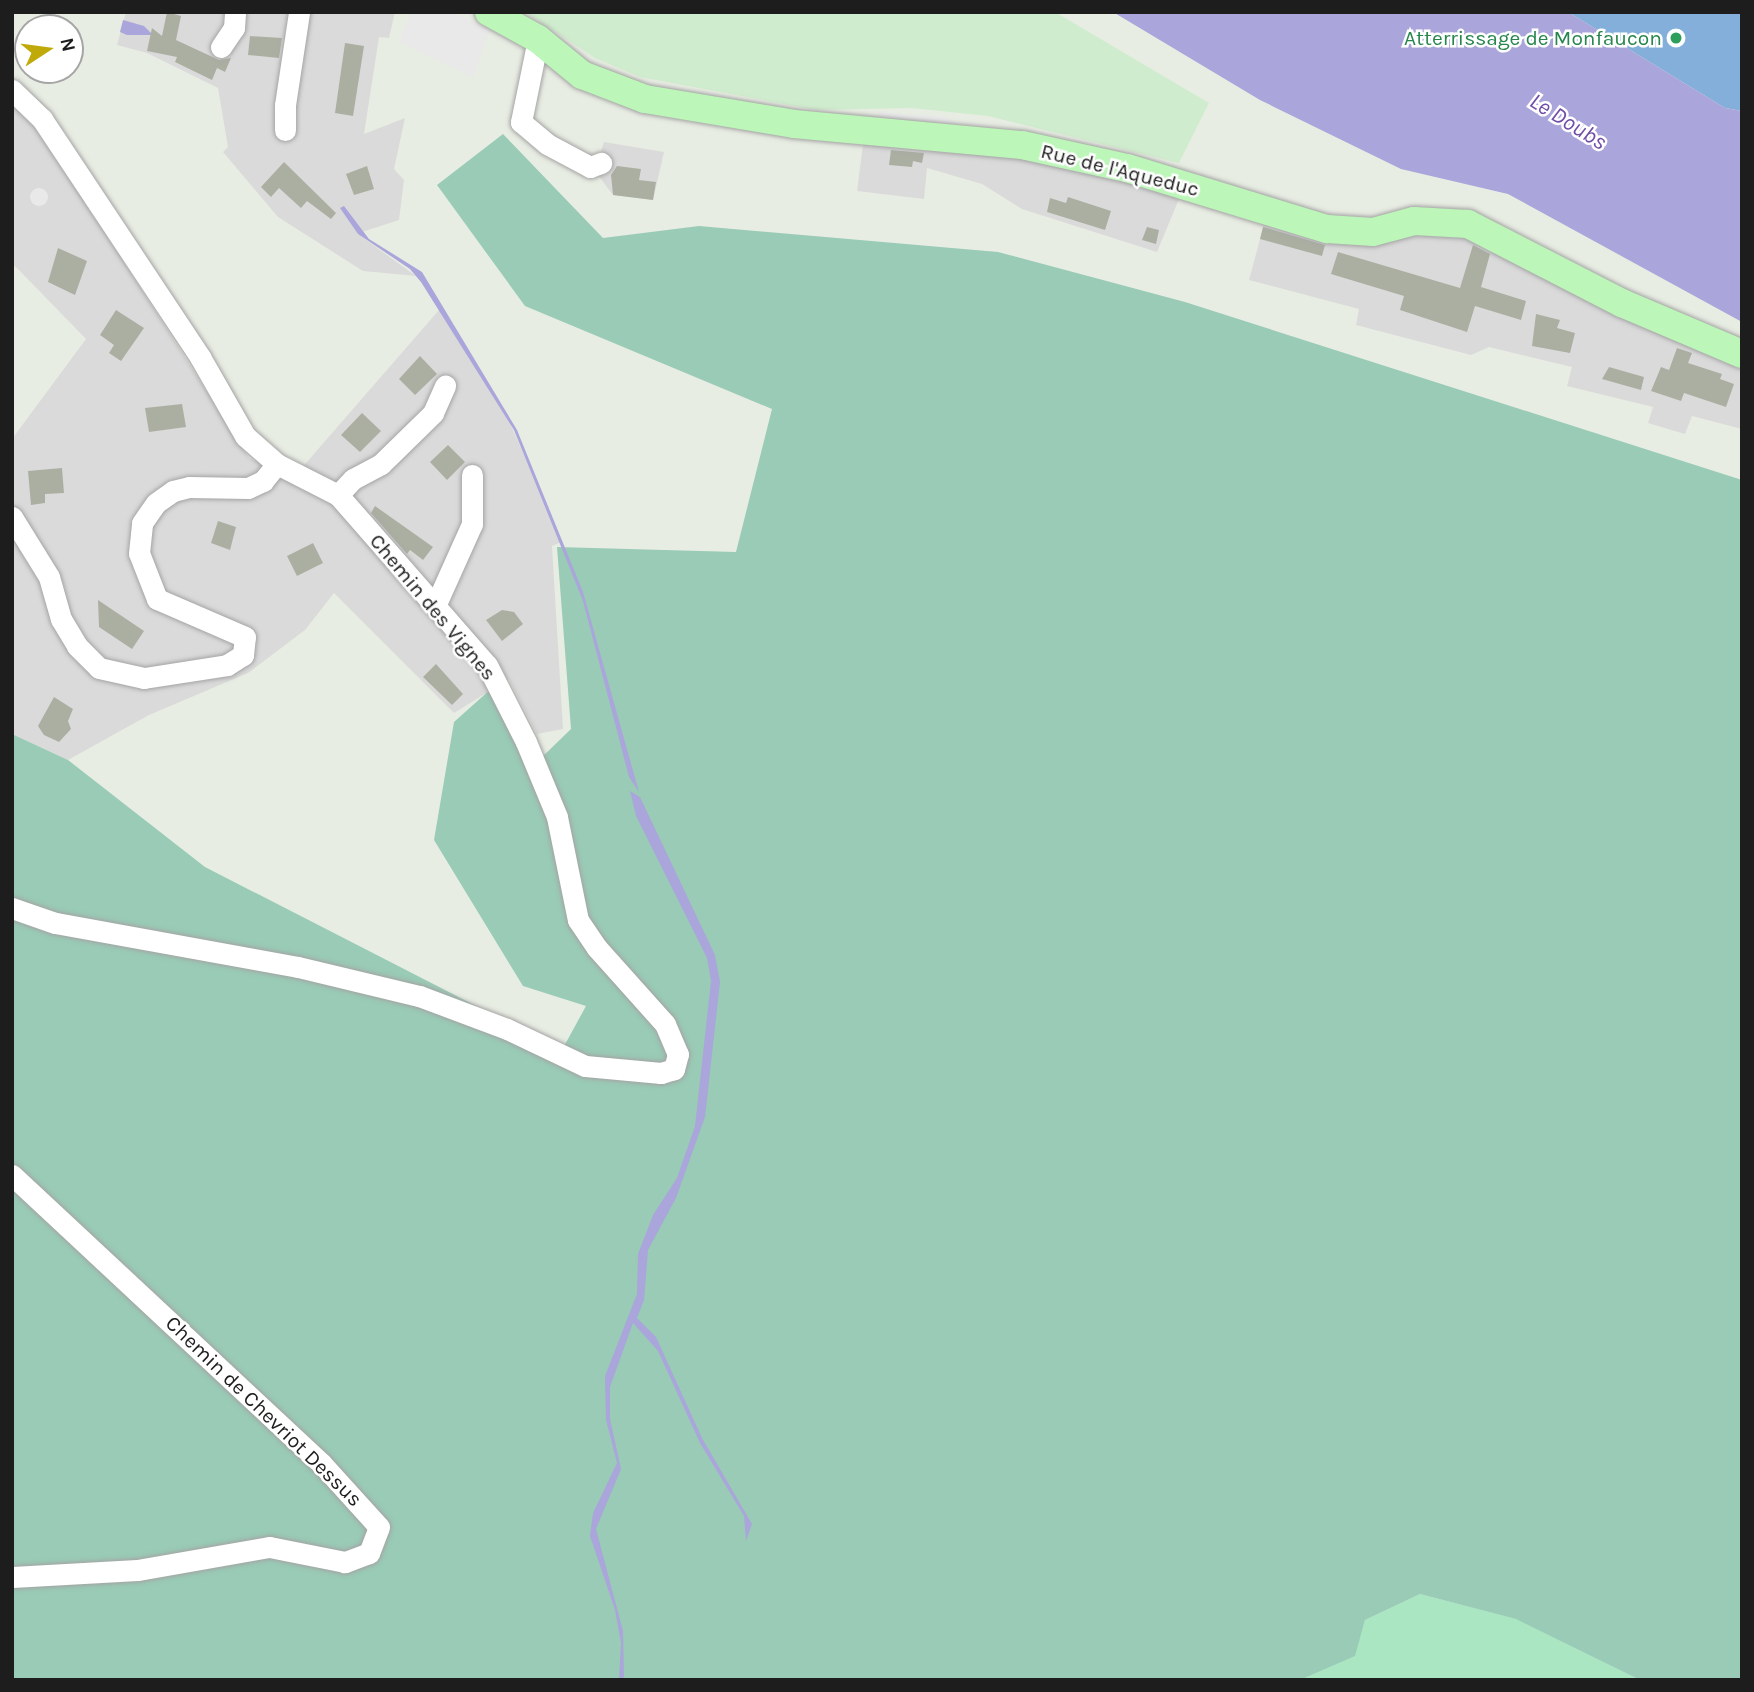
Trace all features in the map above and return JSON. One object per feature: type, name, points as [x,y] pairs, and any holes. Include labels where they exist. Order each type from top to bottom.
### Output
[{"type":"street","points":[[222,47],[234,28],[235,12]]},
{"type":"street","points":[[285,130],[285,106],[299,12]]},
{"type":"street","name":"Rue de l'Aqueduc","points":[[489,12],[538,39],[582,75],[645,99],[794,124],[1022,145],[1126,168],[1327,229],[1373,232],[1414,221],[1468,223],[1622,303],[1742,354]]},
{"type":"street","points":[[538,39],[521,122],[547,144],[590,167],[601,163]]},
{"type":"street","name":"Chemin des Vignes","points":[[12,90],[42,119],[200,357],[245,436],[277,464],[338,495],[487,665],[502,690],[557,817],[578,920],[675,1039],[678,1054],[674,1069],[661,1073],[585,1066],[507,1028],[419,996],[298,967],[55,923],[12,908]]},
{"type":"street","points":[[338,495],[353,479],[381,464],[433,413],[445,386]]},
{"type":"street","points":[[12,517],[49,577],[61,619],[77,646],[99,668],[144,678],[219,667],[243,655],[245,637],[157,599],[138,553],[142,523],[156,503],[173,491],[189,487],[248,488],[263,481],[277,464]]},
{"type":"street","points":[[436,604],[472,523],[472,475]]},
{"type":"street","name":"Chemin de Chevriot Dessus","points":[[12,1175],[311,1453],[379,1527],[369,1553],[345,1562],[269,1547],[137,1570],[12,1577]]},
{"type":"shaded area","points":[[126,12],[395,12],[389,38],[379,37],[364,134],[405,118],[394,169],[404,180],[399,220],[362,232],[344,206],[358,234],[416,276],[363,271],[278,217],[223,152],[228,147],[218,88],[147,53],[117,45]]},
{"type":"shaded area","points":[[411,12],[453,12],[490,30],[473,77],[399,42]]},
{"type":"shaded area","name":"Atterrissage de Monfaucon","points":[[1568,12],[1742,12],[1742,111],[1725,108]]},
{"type":"shaded area","points":[[12,105],[34,121],[249,458],[293,478],[439,310],[507,416],[562,542],[552,546],[563,729],[537,734],[509,679],[454,713],[334,593],[305,630],[248,673],[149,715],[68,760],[12,734],[12,439],[86,339],[15,266],[12,269]]},
{"type":"shaded area","points":[[879,112],[945,117],[969,130],[877,124]]},
{"type":"shaded area","points":[[864,137],[975,145],[1184,187],[1157,252],[1022,209],[982,184],[927,168],[924,199],[857,191]]},
{"type":"shaded area","points":[[604,142],[664,152],[653,200],[613,195],[595,171]]},
{"type":"shaded area","points":[[39,188],[45,191],[48,197],[45,203],[39,206],[33,203],[30,197],[33,191]]},
{"type":"shaded area","points":[[1266,217],[1459,230],[1742,361],[1742,429],[1692,416],[1685,434],[1648,423],[1653,407],[1567,386],[1572,367],[1489,347],[1471,355],[1356,325],[1359,309],[1249,280]]},
{"type":"green space","points":[[525,12],[1055,12],[1209,103],[1179,163],[988,116],[911,108],[816,110],[640,77],[595,58]]},
{"type":"green space","points":[[503,134],[603,238],[699,226],[998,252],[1185,302],[1742,480],[1742,1680],[1640,1680],[1516,1619],[1420,1594],[1365,1620],[1355,1656],[1300,1680],[12,1680],[12,734],[68,760],[205,867],[562,1050],[586,1006],[523,986],[434,840],[454,722],[492,688],[538,761],[571,729],[557,547],[736,552],[772,409],[525,306],[437,185]]},
{"type":"green space","points":[[1420,1594],[1517,1619],[1640,1680],[1300,1680],[1354,1656],[1365,1620]]},
{"type":"water","name":"Le Doubs","points":[[1113,12],[1568,12],[1725,108],[1742,111],[1742,322],[1508,194],[1401,169],[1260,100]]},
{"type":"water","points":[[123,20],[144,26],[153,35],[127,35],[120,32]]},
{"type":"water","points":[[344,206],[369,239],[422,272],[517,430],[583,592],[639,792],[629,777],[583,601],[514,430],[421,282],[410,269],[358,234],[340,208]]},
{"type":"water","points":[[630,791],[640,797],[715,955],[720,982],[705,1117],[676,1198],[648,1250],[644,1300],[637,1318],[656,1337],[702,1438],[752,1524],[746,1541],[744,1516],[700,1443],[658,1351],[633,1323],[610,1387],[610,1419],[621,1469],[596,1529],[623,1631],[624,1677],[619,1680],[621,1643],[615,1610],[590,1536],[593,1513],[617,1463],[606,1420],[605,1376],[637,1294],[638,1254],[653,1215],[677,1178],[695,1126],[711,981],[707,958],[636,816]]},
{"type":"building","points":[[167,12],[181,16],[176,40],[219,60],[231,58],[225,72],[217,68],[212,80],[175,62],[177,57],[147,51],[152,28],[162,36]]},
{"type":"building","points":[[250,36],[282,38],[279,58],[248,55]]},
{"type":"building","points":[[345,43],[364,46],[353,116],[335,113]]},
{"type":"building","points":[[891,150],[924,153],[922,163],[913,161],[912,167],[889,165]]},
{"type":"building","points":[[284,162],[336,213],[331,219],[307,201],[301,208],[279,188],[271,197],[261,187]]},
{"type":"building","points":[[367,166],[374,189],[354,195],[346,174]]},
{"type":"building","points":[[617,166],[641,169],[639,180],[656,182],[653,200],[613,195],[611,175]]},
{"type":"building","points":[[1068,197],[1111,211],[1105,230],[1047,212],[1050,198],[1066,203]]},
{"type":"building","points":[[1147,227],[1159,230],[1156,244],[1142,240]]},
{"type":"building","points":[[1263,227],[1325,245],[1322,256],[1260,239]]},
{"type":"building","points":[[1473,245],[1490,254],[1481,287],[1526,301],[1521,320],[1475,306],[1467,332],[1400,310],[1404,296],[1331,274],[1338,252],[1460,288]]},
{"type":"building","points":[[58,248],[87,261],[75,295],[48,282]]},
{"type":"building","points":[[116,310],[144,328],[121,361],[109,353],[114,345],[100,335]]},
{"type":"building","points":[[1536,314],[1560,320],[1557,328],[1575,333],[1570,353],[1532,346]]},
{"type":"building","points":[[1677,348],[1692,353],[1688,363],[1722,374],[1720,379],[1734,384],[1726,407],[1684,393],[1681,401],[1651,391],[1661,367],[1669,370]]},
{"type":"building","points":[[420,356],[437,374],[415,395],[399,379]]},
{"type":"building","points":[[1609,367],[1644,377],[1641,390],[1602,379]]},
{"type":"building","points":[[182,404],[186,427],[149,432],[145,408]]},
{"type":"building","points":[[362,413],[381,431],[360,452],[341,435]]},
{"type":"building","points":[[448,445],[465,462],[447,480],[430,462]]},
{"type":"building","points":[[62,468],[64,493],[45,494],[45,503],[31,505],[28,471]]},
{"type":"building","points":[[375,506],[433,547],[423,560],[410,550],[407,554],[371,513]]},
{"type":"building","points":[[218,521],[236,527],[230,550],[211,543]]},
{"type":"building","points":[[313,543],[323,563],[297,576],[287,556]]},
{"type":"building","points":[[98,600],[144,631],[132,649],[99,627]]},
{"type":"building","points":[[502,610],[514,612],[523,624],[502,641],[486,620]]},
{"type":"building","points":[[436,664],[463,694],[452,705],[423,677]]},
{"type":"building","points":[[54,697],[73,709],[68,721],[71,729],[59,742],[44,735],[38,726]]},
{"type":"place","name":"Atterrissage de Monfaucon","points":[[1676,38]]}]
